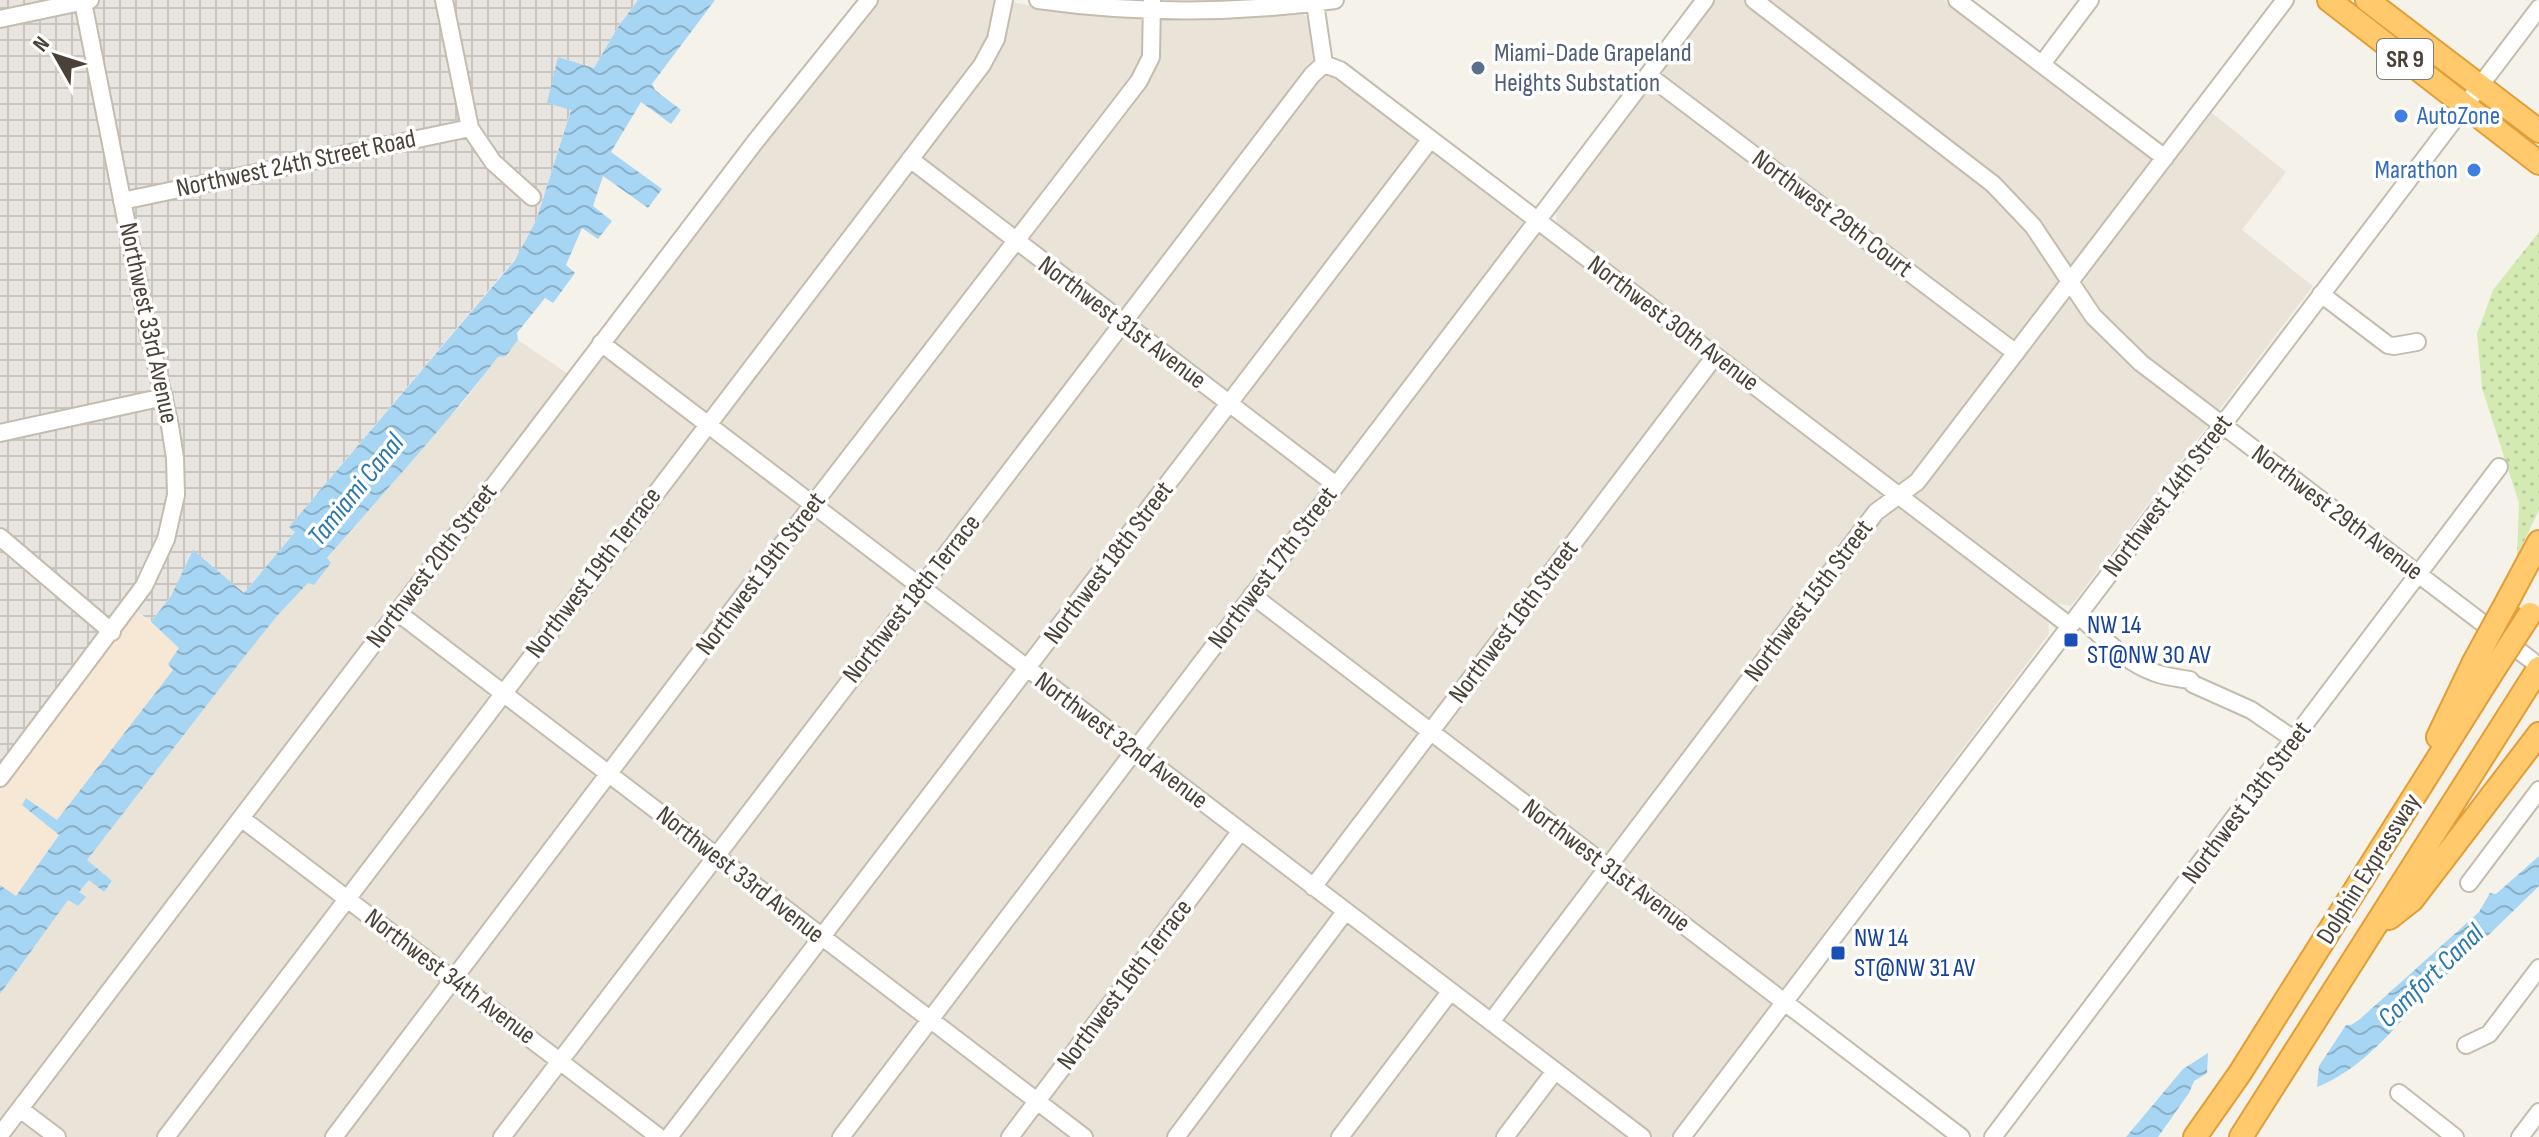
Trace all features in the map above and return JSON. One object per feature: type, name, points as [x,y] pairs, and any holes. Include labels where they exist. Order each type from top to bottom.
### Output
[{"type":"highway","name":"SR 9","points":[[2329,0],[2539,163]]},
{"type":"highway","name":"SR 9","points":[[2367,0],[2539,131]]},
{"type":"highway","points":[[2483,668],[2509,598],[2539,542]]},
{"type":"highway","name":"Dolphin Expressway","points":[[2195,1137],[2240,1073],[2394,829],[2483,668],[2534,607]]},
{"type":"highway","name":"Dolphin Expressway","points":[[2241,1137],[2539,667]]},
{"type":"highway","points":[[2372,932],[2412,900],[2539,734]]},
{"type":"street","points":[[444,0],[470,128],[493,162],[532,197]]},
{"type":"street","name":"Northwest 20th Street","points":[[0,1135],[760,135],[869,0]]},
{"type":"street","name":"Northwest 19th Terrace","points":[[166,1137],[988,56],[999,29],[1004,0]]},
{"type":"street","points":[[1038,0],[1207,11],[1335,0]]},
{"type":"street","name":"Northwest 17th Street","points":[[841,1137],[1705,0]]},
{"type":"street","name":"Northwest 29th Avenue","points":[[1754,0],[1993,184],[2033,226],[2087,308],[2122,347],[2539,667]]},
{"type":"street","points":[[1957,0],[2165,158]]},
{"type":"street","points":[[2042,64],[2090,0]]},
{"type":"street","name":"Northwest 15th Street","points":[[1491,1022],[1876,512],[1917,482],[2285,0]]},
{"type":"street","points":[[0,19],[87,1]]},
{"type":"street","name":"Northwest 33rd Avenue","points":[[0,778],[112,632],[151,573],[166,539],[176,495],[175,458],[122,201],[87,1]]},
{"type":"street","points":[[1315,3],[1324,64]]},
{"type":"street","name":"Northwest 19th Street","points":[[334,1137],[1145,72],[1152,48],[1152,6]]},
{"type":"street","name":"Northwest 14th Street","points":[[1682,1137],[2539,8]]},
{"type":"street","name":"Northwest 30th Avenue","points":[[1324,64],[1340,70],[1898,496],[2074,620],[2152,672],[2190,680],[2251,710],[2295,740]]},
{"type":"street","name":"Northwest 18th Terrace","points":[[502,1137],[1312,75],[1324,64]]},
{"type":"street","name":"Northwest 29th Court","points":[[1648,75],[2016,353]]},
{"type":"street","name":"Northwest 24th Street Road","points":[[122,201],[470,128]]},
{"type":"street","name":"Northwest 18th Street","points":[[669,1137],[1430,140]]},
{"type":"street","name":"Northwest 31st Avenue","points":[[910,159],[1336,485]]},
{"type":"street","points":[[2321,294],[2388,345],[2417,342]]},
{"type":"street","name":"Northwest 32nd Avenue","points":[[601,343],[1642,1137]]},
{"type":"street","name":"Northwest 16th Street","points":[[1313,887],[1715,356]]},
{"type":"street","points":[[0,433],[164,397]]},
{"type":"street","name":"Northwest 13th Street","points":[[1993,1137],[2499,467]]},
{"type":"street","points":[[0,537],[112,632]]},
{"type":"street","name":"Northwest 31st Avenue","points":[[1252,595],[1961,1137]]},
{"type":"street","name":"Northwest 33rd Avenue","points":[[397,612],[1084,1137]]},
{"type":"street","points":[[2469,883],[2539,790]]},
{"type":"street","name":"Northwest 34th Avenue","points":[[241,818],[659,1137]]},
{"type":"street","name":"Northwest 16th Terrace","points":[[1010,1137],[1240,832]]},
{"type":"street","points":[[1176,1137],[1345,912]]},
{"type":"street","points":[[2466,1045],[2489,1034],[2539,968]]},
{"type":"street","points":[[1340,1137],[1450,992]]},
{"type":"street","points":[[1505,1137],[1555,1071]]},
{"type":"street","points":[[2399,1093],[2455,1137]]},
{"type":"street","points":[[20,1109],[57,1137]]},
{"type":"street","points":[[2520,1137],[2539,1112]]},
{"type":"shaded area","points":[[0,0],[638,0],[594,68],[559,57],[571,109],[536,221],[520,253],[290,526],[295,532],[244,593],[193,551],[171,596],[151,622],[127,603],[0,771]]},
{"type":"shaded area","points":[[876,0],[1001,0],[1064,12],[1286,11],[1303,14],[1310,20],[1315,52],[2048,619],[2049,634],[1671,1137],[0,1137],[0,994],[68,899],[78,906],[79,892],[89,879],[104,892],[112,882],[86,860],[277,616],[308,583],[314,584],[330,563],[327,559],[462,404],[498,357],[506,356],[518,340],[580,382]]},
{"type":"shaded area","points":[[1715,0],[1944,0],[2164,165],[2207,109],[2286,172],[2242,230],[2313,286],[2071,606],[2055,603],[1557,228],[1556,210],[1561,202]]},
{"type":"shaded area","points":[[127,603],[180,648],[174,669],[57,820],[27,799],[22,805],[59,835],[15,897],[0,885],[0,771]]},
{"type":"green space","points":[[2539,232],[2539,510],[2517,556],[2519,503],[2482,388],[2477,334],[2493,290]]},
{"type":"water","name":"Tamiami Canal","points":[[638,0],[715,0],[652,84],[655,90],[681,110],[671,124],[641,102],[611,152],[662,189],[648,208],[603,176],[593,206],[612,221],[598,239],[582,228],[566,265],[575,273],[553,303],[545,298],[517,333],[518,340],[506,356],[498,357],[327,558],[331,563],[314,585],[308,583],[277,616],[87,860],[112,881],[104,892],[89,880],[79,892],[86,897],[78,906],[68,900],[0,994],[0,885],[16,896],[59,835],[22,805],[26,798],[57,820],[173,670],[168,664],[179,648],[151,622],[171,596],[193,550],[244,593],[295,532],[289,527],[515,260],[536,221],[571,110],[547,103],[558,57],[594,68]]},
{"type":"water","name":"Comfort Canal","points":[[2539,856],[2539,886],[2382,1042],[2352,1068],[2317,1087],[2319,1066],[2346,1025],[2360,1019],[2479,912],[2490,893],[2496,894]]},
{"type":"water","points":[[2208,1053],[2207,1073],[2194,1081],[2158,1137],[2126,1137],[2183,1069]]},
{"type":"place","name":"Miami-Dade Grapeland Heights Substation","points":[[1478,68]]},
{"type":"place","name":"AutoZone","points":[[2401,116]]},
{"type":"place","name":"Marathon","points":[[2474,170]]},
{"type":"place","name":"NW 14 ST@NW 30 AV","points":[[2071,640]]},
{"type":"place","name":"NW 14 ST@NW 31 AV","points":[[1838,953]]}]
